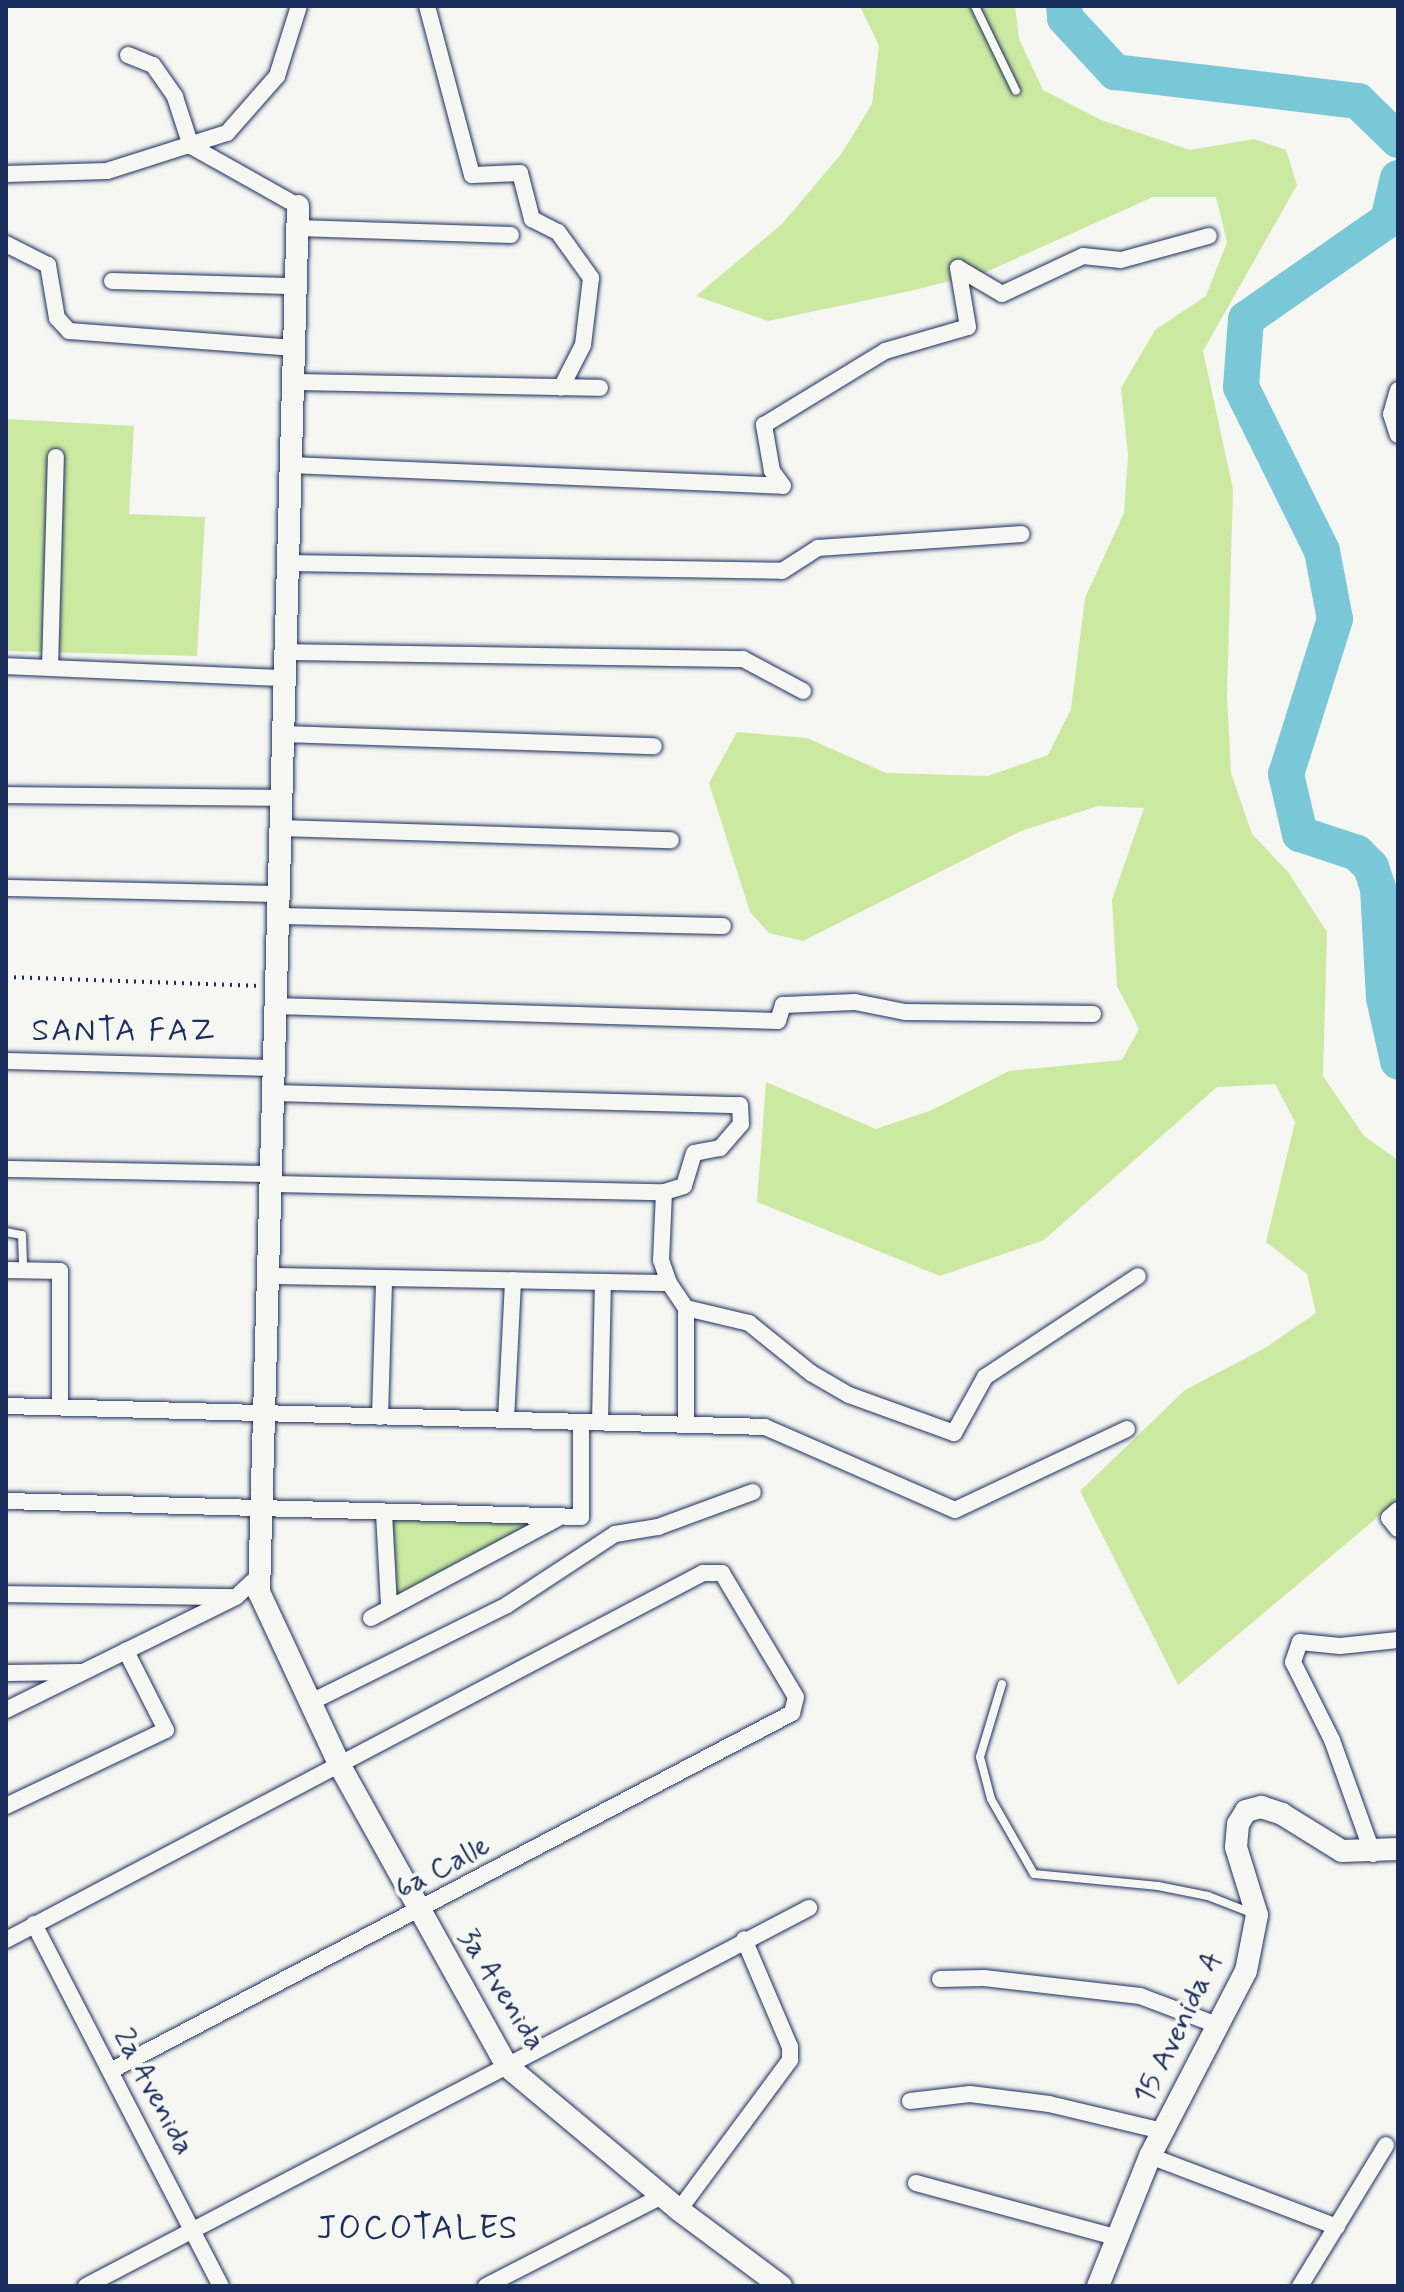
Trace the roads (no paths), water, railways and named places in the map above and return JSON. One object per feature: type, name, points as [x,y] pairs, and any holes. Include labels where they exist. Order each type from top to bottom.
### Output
[{"type":"street","points":[[6,174],[107,171],[227,133],[264,96],[277,76],[299,6]]},
{"type":"street","points":[[427,6],[472,175],[520,173],[532,219],[558,232],[591,278],[583,345],[561,388]]},
{"type":"street","points":[[128,55],[153,65],[175,97],[191,146],[298,217],[511,235]]},
{"type":"street","name":"3a Avenida","points":[[298,217],[259,1592],[340,1766],[507,2066],[670,2203],[781,2286]]},
{"type":"street","points":[[290,465],[783,486],[772,471],[764,425],[885,351],[968,327],[958,268],[1002,294],[1083,256],[1121,260],[1209,236]]},
{"type":"street","points":[[6,244],[48,265],[57,318],[69,331],[294,348]]},
{"type":"street","points":[[112,281],[296,286]]},
{"type":"street","points":[[293,382],[600,388]]},
{"type":"street","points":[[1398,390],[1391,414],[1398,435]]},
{"type":"street","points":[[50,668],[56,457]]},
{"type":"street","points":[[287,563],[782,571],[818,548],[1022,534]]},
{"type":"street","points":[[285,652],[743,659],[803,691]]},
{"type":"street","points":[[6,666],[284,678]]},
{"type":"street","points":[[283,734],[654,746]]},
{"type":"street","points":[[6,795],[281,798]]},
{"type":"street","points":[[280,828],[671,840]]},
{"type":"street","points":[[6,888],[278,905],[723,926]]},
{"type":"street","points":[[276,996],[778,1021],[783,1005],[855,1002],[905,1012],[1093,1014]]},
{"type":"street","points":[[6,1061],[274,1068]]},
{"type":"street","points":[[6,1169],[664,1192],[684,1186],[694,1153],[720,1148],[741,1124],[740,1105],[273,1093]]},
{"type":"street","points":[[664,1192],[661,1260],[669,1283],[686,1308],[686,1424]]},
{"type":"street","points":[[14,1270],[60,1271],[60,1407]]},
{"type":"street","points":[[268,1276],[669,1283]]},
{"type":"street","points":[[686,1308],[749,1323],[811,1373],[849,1395],[954,1433],[985,1377],[1138,1276]]},
{"type":"street","points":[[380,1417],[384,1279]]},
{"type":"street","points":[[506,1420],[513,1280]]},
{"type":"street","points":[[600,1422],[603,1282]]},
{"type":"street","points":[[6,1406],[765,1427],[955,1510],[1127,1429]]},
{"type":"street","points":[[6,1501],[581,1517],[581,1422]]},
{"type":"street","points":[[309,1703],[507,1605],[615,1534],[658,1527],[753,1492]]},
{"type":"street","points":[[1398,1510],[1389,1518],[1398,1529]]},
{"type":"street","points":[[384,1513],[389,1606]]},
{"type":"street","points":[[371,1618],[562,1515]]},
{"type":"street","name":"6a Calle","points":[[110,2071],[419,1912],[792,1713],[796,1697],[722,1573],[712,1570],[340,1766]]},
{"type":"street","points":[[6,1710],[236,1597],[260,1575]]},
{"type":"street","points":[[6,1594],[236,1597]]},
{"type":"street","points":[[1373,1854],[1332,1740],[1293,1662],[1300,1642],[1340,1646],[1398,1640]]},
{"type":"street","points":[[6,1806],[166,1730],[126,1651]]},
{"type":"street","points":[[6,1673],[86,1672]]},
{"type":"street","points":[[6,1940],[340,1766]]},
{"type":"street","name":"15 Avenida A","points":[[1098,2286],[1150,2156],[1246,1971],[1257,1915],[1236,1847],[1238,1824],[1246,1811],[1272,1810],[1342,1851],[1373,1854],[1398,1849]]},
{"type":"street","points":[[86,2286],[744,1939],[809,1908]]},
{"type":"street","name":"2a Avenida","points":[[34,1924],[221,2286]]},
{"type":"street","points":[[486,2286],[670,2203],[790,2060],[790,2047],[744,1939]]},
{"type":"street","points":[[940,1979],[984,1978],[1140,1996],[1220,2026]]},
{"type":"street","points":[[910,2101],[970,2094],[1049,2104],[1162,2131]]},
{"type":"street","points":[[1300,2286],[1386,2145]]},
{"type":"street","points":[[1150,2156],[1337,2227]]},
{"type":"street","points":[[916,2183],[1118,2238]]},
{"type":"lane","points":[[975,6],[1016,91]]},
{"type":"lane","points":[[6,1232],[22,1235],[14,1270]]},
{"type":"lane","points":[[1002,1684],[980,1757],[991,1799],[1034,1874],[1158,1886],[1208,1896],[1257,1915]]},
{"type":"waterway","points":[[1064,6],[1065,18],[1115,72],[1358,101],[1398,140]]},
{"type":"waterway","points":[[1398,178],[1388,220],[1246,319],[1241,387],[1322,551],[1335,619],[1286,774],[1300,834],[1357,853],[1371,867],[1378,888],[1384,998],[1398,1061]]},
{"type":"district","name":"SANTA FAZ","points":[[124,1031]]},
{"type":"district","name":"JOCOTALES","points":[[418,2229]]}]
